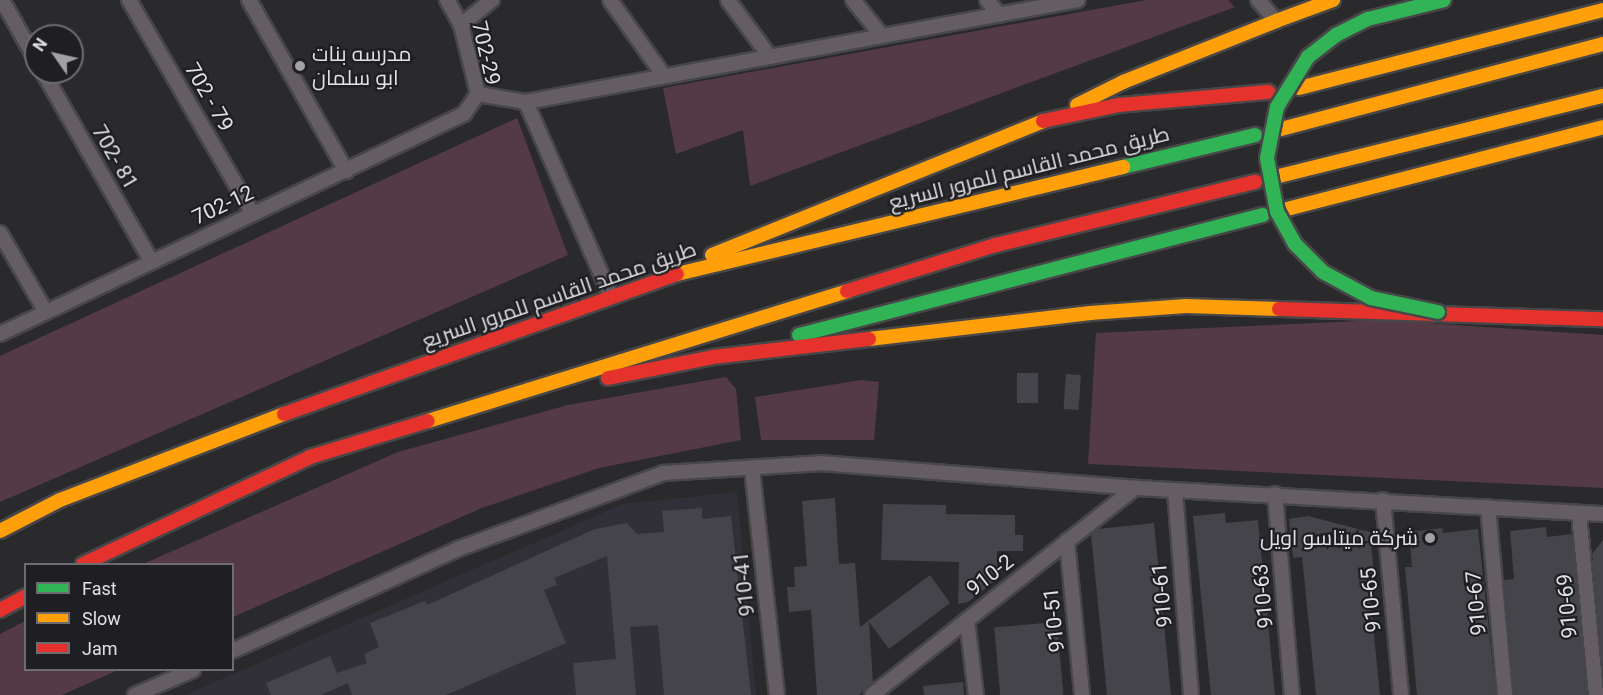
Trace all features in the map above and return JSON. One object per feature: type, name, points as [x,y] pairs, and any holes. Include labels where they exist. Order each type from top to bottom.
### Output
[{"type":"main road","points":[[677,274],[776,226],[1053,117],[1124,82],[1333,0]]},
{"type":"main road","points":[[1438,312],[1371,298],[1323,272],[1295,244],[1277,212],[1267,158],[1277,107],[1308,57],[1336,35],[1368,19],[1444,0]]},
{"type":"main road","points":[[1299,88],[1603,10]]},
{"type":"main road","points":[[1281,129],[1603,44]]},
{"type":"main road","points":[[1053,117],[1119,105],[1268,92]]},
{"type":"main road","points":[[1279,177],[1603,96]]},
{"type":"main road","points":[[1287,209],[1603,127]]},
{"type":"main road","name":"طريق محمد القاسم للمرور السريع","points":[[0,531],[60,500],[252,425],[677,274],[1255,135]]},
{"type":"main road","points":[[87,563],[310,457],[996,245],[1255,182]]},
{"type":"main road","points":[[482,402],[713,357],[1263,215]]},
{"type":"main road","points":[[713,357],[1051,318],[1185,306],[1438,312],[1603,319]]},
{"type":"main road","points":[[0,603],[24,592]]},
{"type":"main road","points":[[0,610],[24,597]]},
{"type":"street","points":[[2,0],[24,39]]},
{"type":"street","name":"702 - 79","points":[[129,0],[253,214]]},
{"type":"street","points":[[249,0],[346,171]]},
{"type":"street","name":"702-29","points":[[447,0],[461,25],[478,94],[464,114]]},
{"type":"street","points":[[461,25],[492,0]]},
{"type":"street","points":[[610,0],[664,76]]},
{"type":"street","points":[[728,0],[770,57]]},
{"type":"street","points":[[853,0],[882,36]]},
{"type":"street","points":[[987,0],[999,15]]},
{"type":"street","points":[[478,94],[526,102],[1078,0]]},
{"type":"street","points":[[1258,0],[1276,21]]},
{"type":"street","name":"702- 81","points":[[50,84],[152,262]]},
{"type":"street","points":[[526,102],[611,297]]},
{"type":"street","name":"702-12","points":[[0,334],[464,114]]},
{"type":"street","points":[[0,233],[46,312]]},
{"type":"street","points":[[234,650],[458,549],[580,501],[663,473],[820,463],[1175,491],[1275,494],[1603,514]]},
{"type":"street","name":"910-41","points":[[752,469],[777,695]]},
{"type":"street","name":"910-2","points":[[874,694],[1135,488]]},
{"type":"street","name":"910-61","points":[[1175,491],[1191,695]]},
{"type":"street","name":"910-63","points":[[1275,494],[1292,695]]},
{"type":"street","name":"910-65","points":[[1383,500],[1401,695]]},
{"type":"street","name":"910-67","points":[[1488,507],[1505,695]]},
{"type":"street","name":"910-69","points":[[1580,514],[1596,695]]},
{"type":"street","name":"910-51","points":[[1067,541],[1082,695]]},
{"type":"street","points":[[967,620],[976,695]]},
{"type":"street","points":[[143,693],[189,671]]},
{"type":"shaded area","points":[[1146,0],[1228,0],[1235,7],[750,186],[743,130],[676,154],[663,88]]},
{"type":"shaded area","points":[[517,118],[568,255],[0,502],[0,356]]},
{"type":"shaded area","points":[[1382,320],[1603,335],[1603,488],[1088,464],[1096,333]]},
{"type":"shaded area","points":[[726,377],[736,389],[741,440],[599,468],[482,508],[234,617],[234,563],[145,563],[398,452],[568,405]]},
{"type":"shaded area","points":[[861,380],[879,382],[874,440],[761,440],[755,397]]},
{"type":"shaded area","points":[[737,492],[756,695],[185,695],[623,504]]},
{"type":"shaded area","points":[[24,622],[24,671],[116,671],[62,695],[0,695],[0,634]]},
{"type":"building","points":[[1017,373],[1038,373],[1038,403],[1017,403]]},
{"type":"building","points":[[1066,374],[1081,375],[1079,410],[1064,409]]},
{"type":"building","points":[[835,498],[839,564],[855,563],[860,627],[930,575],[950,603],[889,649],[869,622],[873,683],[859,695],[817,695],[811,610],[789,612],[787,587],[795,587],[794,567],[807,566],[802,501]]},
{"type":"building","points":[[883,504],[946,505],[946,514],[1015,515],[1015,535],[1023,535],[1023,551],[997,551],[997,579],[968,602],[958,604],[959,562],[881,560]]},
{"type":"building","points":[[702,508],[702,519],[731,516],[751,695],[664,695],[658,625],[630,627],[636,695],[576,695],[573,663],[616,659],[607,556],[554,578],[557,585],[544,590],[566,643],[446,695],[352,695],[348,683],[321,695],[271,695],[266,683],[330,656],[337,673],[367,663],[364,654],[379,647],[370,623],[425,601],[427,605],[595,529],[627,523],[637,534],[664,532],[662,511]]},
{"type":"building","points":[[1225,513],[1226,523],[1258,520],[1275,695],[1211,695],[1193,516]]},
{"type":"building","points":[[1308,516],[1370,532],[1374,575],[1368,575],[1380,695],[1316,695],[1302,557],[1293,558],[1289,519]]},
{"type":"building","points":[[1154,523],[1171,695],[1107,695],[1091,534],[1098,529]]},
{"type":"building","points":[[1546,527],[1547,537],[1572,534],[1587,695],[1514,695],[1504,580],[1514,579],[1510,531]]},
{"type":"building","points":[[1442,528],[1443,533],[1478,529],[1496,695],[1417,695],[1405,567],[1412,567],[1409,532]]},
{"type":"building","points":[[1603,540],[1603,673],[1592,554]]},
{"type":"building","points":[[1057,622],[1063,695],[1000,695],[994,627]]},
{"type":"building","points":[[963,682],[964,695],[924,695],[923,686]]},
{"type":"traffic: fast","points":[[1438,312],[1371,298],[1323,272],[1295,244],[1277,212],[1267,158],[1277,107],[1308,57],[1336,35],[1368,19],[1444,0]]},
{"type":"traffic: fast","points":[[1123,167],[1255,135]]},
{"type":"traffic: fast","points":[[799,335],[1263,215]]},
{"type":"traffic: slow","points":[[1276,21],[1333,0]]},
{"type":"traffic: slow","points":[[1299,88],[1603,10]]},
{"type":"traffic: slow","points":[[1077,105],[1123,82],[1276,21]]},
{"type":"traffic: slow","points":[[1281,129],[1603,44]]},
{"type":"traffic: slow","points":[[1279,176],[1603,96]]},
{"type":"traffic: slow","points":[[712,255],[1043,121]]},
{"type":"traffic: slow","points":[[1287,209],[1603,127]]},
{"type":"traffic: slow","points":[[677,274],[1123,167]]},
{"type":"traffic: slow","points":[[428,421],[847,291]]},
{"type":"traffic: slow","points":[[869,339],[1090,313],[1186,306],[1279,309]]},
{"type":"traffic: slow","points":[[0,531],[60,500],[284,414]]},
{"type":"traffic: jam","points":[[1043,121],[1119,105],[1268,92]]},
{"type":"traffic: jam","points":[[847,291],[996,245],[1255,182]]},
{"type":"traffic: jam","points":[[284,414],[677,274]]},
{"type":"traffic: jam","points":[[1279,309],[1603,319]]},
{"type":"traffic: jam","points":[[608,378],[713,357],[869,339]]},
{"type":"traffic: jam","points":[[85,563],[310,457],[428,421]]},
{"type":"traffic: jam","points":[[0,610],[24,597]]},
{"type":"place","name":"مدرسه بنات ابو سلمان","points":[[300,66]]},
{"type":"place","name":"شركة ميتاسو اويل","points":[[1430,538]]}]
